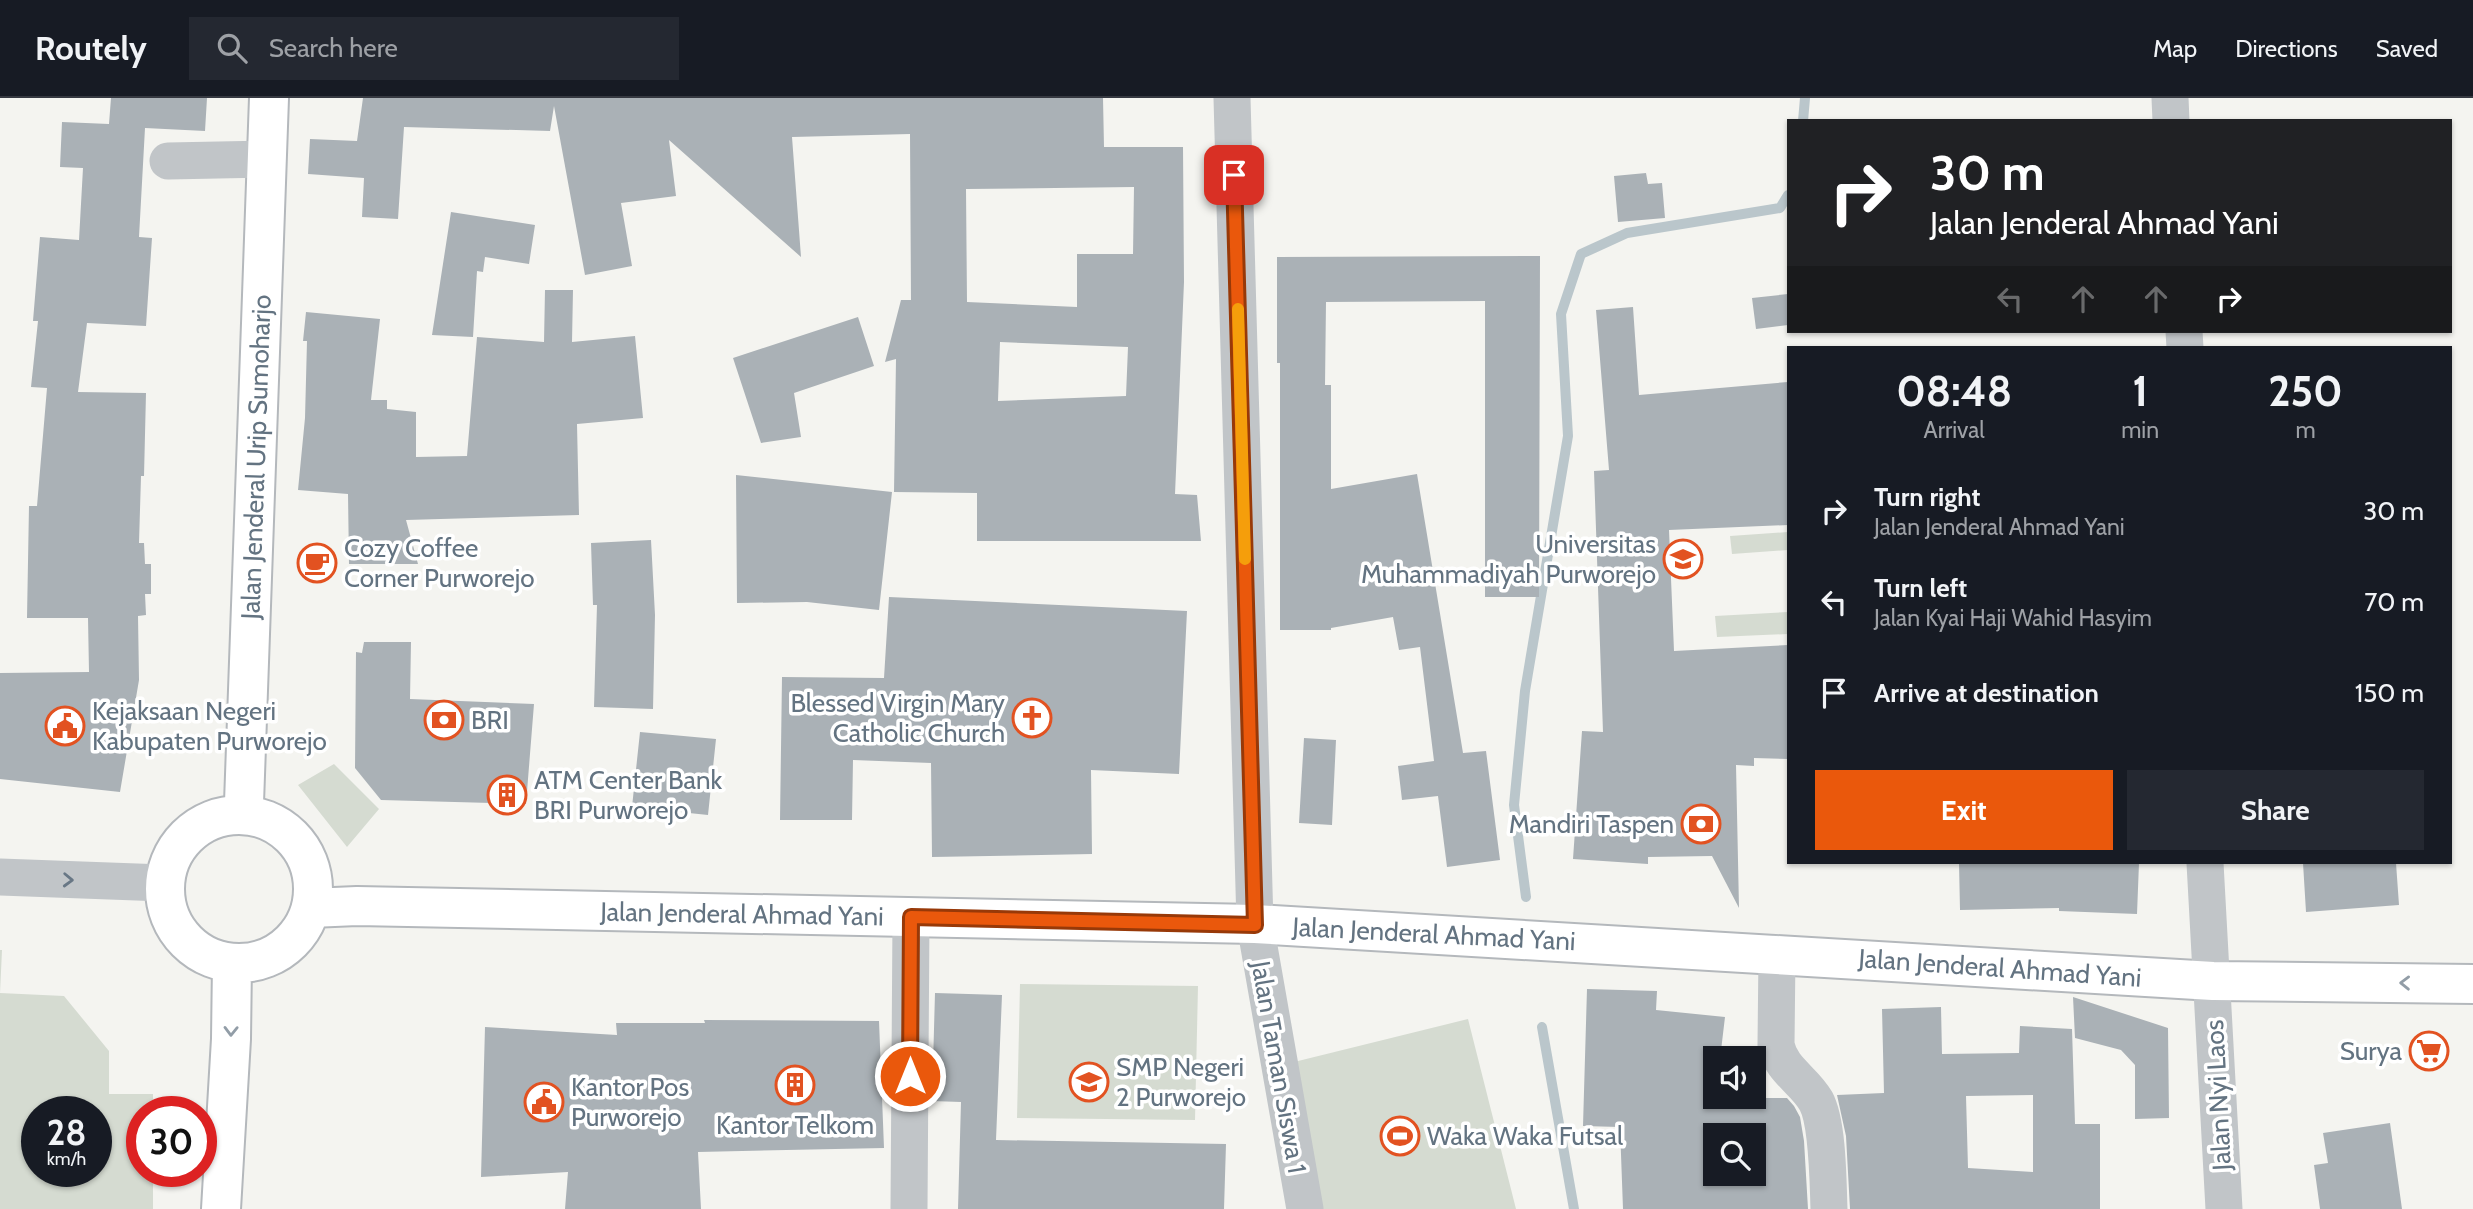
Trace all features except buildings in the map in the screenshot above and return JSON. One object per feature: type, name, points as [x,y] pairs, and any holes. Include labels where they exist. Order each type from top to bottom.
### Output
[{"type":"main road","name":"Jalan Jenderal Urip Sumoharjo","points":[[240,815],[244,803],[269,98]]},
{"type":"main road","points":[[240,815],[260,818],[277,825],[298,845],[311,871],[313,891],[311,908],[301,928],[288,944],[271,955],[252,962],[232,963],[210,958],[190,945],[174,928],[166,906],[164,883],[170,861],[181,842],[198,827],[218,818],[240,815]]},
{"type":"main road","name":"Jalan Jenderal Ahmad Yani","points":[[311,908],[356,906],[1255,925],[2213,981],[2473,985]]},
{"type":"main road","points":[[221,1209],[232,963]]},
{"type":"street","name":"Jalan Taman Siswa 1","points":[[1232,98],[1255,925],[1304,1209]]},
{"type":"street","points":[[2170,98],[2171,119]]},
{"type":"street","points":[[168,161],[267,159]]},
{"type":"street","name":"Jalan Nyi Laos","points":[[2205,864],[2224,1209]]},
{"type":"street","points":[[0,877],[164,883]]},
{"type":"street","points":[[909,1209],[911,917]]},
{"type":"street","points":[[1777,954],[1776,1045],[1785,1066],[1811,1093],[1822,1112],[1829,1209]]},
{"type":"shaded area","points":[[1787,532],[1787,550],[1732,554],[1730,536]]},
{"type":"shaded area","points":[[1787,612],[1787,634],[1717,637],[1715,616]]},
{"type":"shaded area","points":[[334,764],[379,809],[347,847],[298,785]]},
{"type":"shaded area","points":[[0,950],[2,950],[0,993]]},
{"type":"shaded area","points":[[1020,984],[1198,986],[1195,1120],[1017,1118]]},
{"type":"shaded area","points":[[0,993],[64,996],[109,1051],[109,1094],[153,1094],[126,1096],[126,1187],[153,1187],[153,1209],[0,1209]]},
{"type":"shaded area","name":"Waka Waka Futsal","points":[[1468,1019],[1516,1209],[1314,1209],[1290,1063]]},
{"type":"waterway","points":[[1803,119],[1805,98]]},
{"type":"waterway","points":[[1526,897],[1514,805],[1525,691],[1568,436],[1561,314],[1581,254],[1627,233],[1780,208],[1787,197]]},
{"type":"waterway","points":[[1542,1027],[1574,1209]]},
{"type":"slow traffic","points":[[1238,309],[1245,559]]},
{"type":"place","name":"Universitas Muhammadiyah Purworejo","points":[[1683,559]]},
{"type":"place","name":"Cozy Coffee Corner Purworejo","points":[[317,563]]},
{"type":"place","name":"Blessed Virgin Mary Catholic Church","points":[[1032,718]]},
{"type":"place","name":"BRI","points":[[444,720]]},
{"type":"place","name":"Kejaksaan Negeri Kabupaten Purworejo","points":[[65,726]]},
{"type":"place","name":"ATM Center Bank BRI Purworejo","points":[[507,795]]},
{"type":"place","name":"Mandiri Taspen","points":[[1701,824]]},
{"type":"place","name":"Surya","points":[[2429,1051]]},
{"type":"place","name":"SMP Negeri 2 Purworejo","points":[[1089,1082]]},
{"type":"place","name":"Kantor Telkom","points":[[795,1085]]},
{"type":"place","name":"Kantor Pos Purworejo","points":[[544,1102]]},
{"type":"place","name":"Waka Waka Futsal","points":[[1400,1136]]},
{"type":"route","points":[[910,1076],[911,917],[1255,925],[1234,175]]}]
